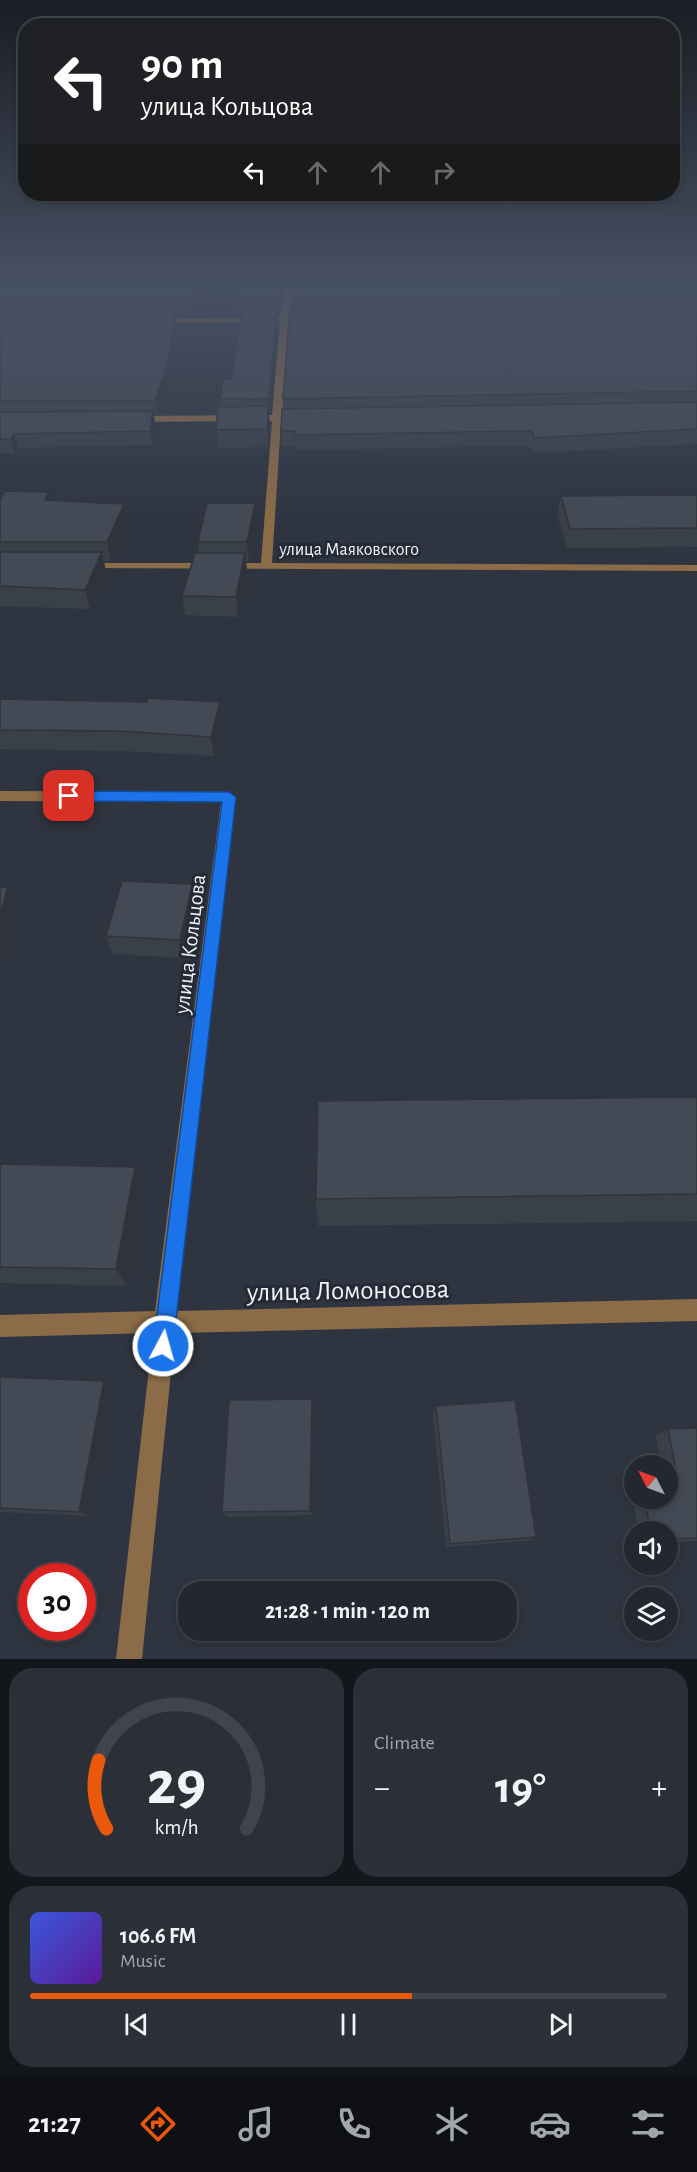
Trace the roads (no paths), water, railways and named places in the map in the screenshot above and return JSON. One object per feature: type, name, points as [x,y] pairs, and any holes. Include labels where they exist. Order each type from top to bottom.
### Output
[{"type":"street","points":[[266,566],[281,364]]},
{"type":"street","points":[[128,420],[314,418]]},
{"type":"street","name":"улица Маяковского","points":[[69,566],[697,568]]},
{"type":"street","name":"улица Кольцова","points":[[0,796],[229,797],[165,1323]]},
{"type":"street","name":"улица Ломоносова","points":[[0,1326],[697,1310]]},
{"type":"street","points":[[129,1659],[165,1323]]}]
